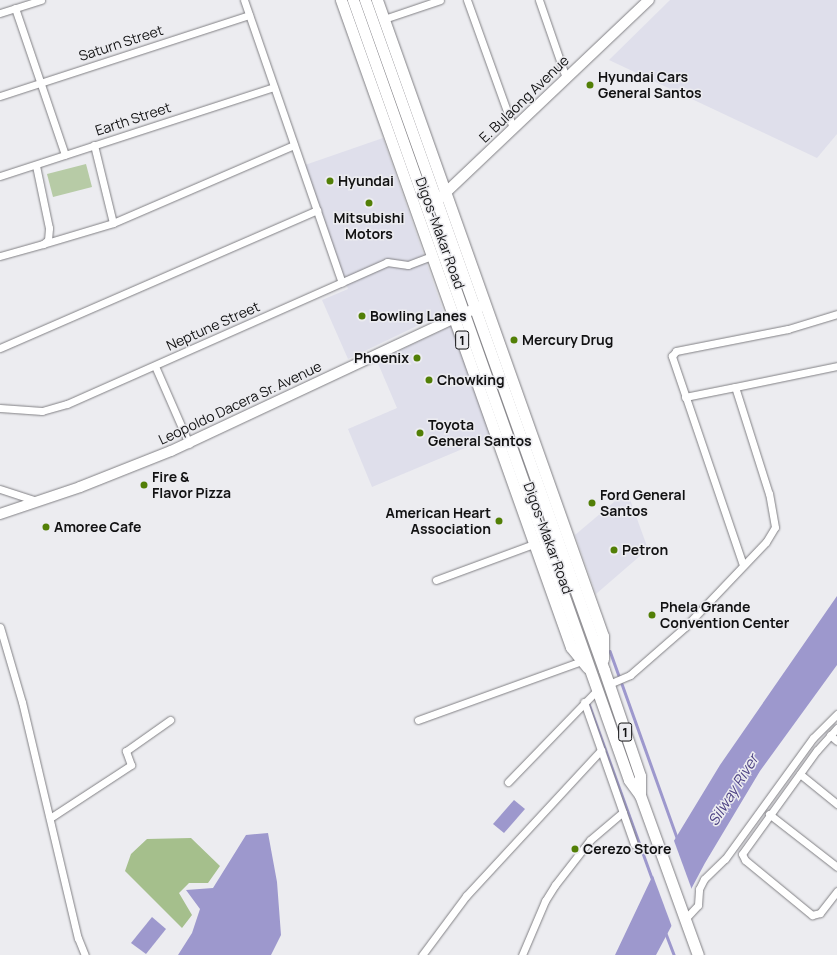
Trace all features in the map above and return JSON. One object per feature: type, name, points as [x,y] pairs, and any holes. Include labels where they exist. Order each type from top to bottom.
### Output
[{"type":"main road","name":"Digos-Makar Road","points":[[341,0],[571,647],[592,674]]},
{"type":"main road","name":"Digos-Makar Road","points":[[353,0],[629,780],[640,795],[698,955]]},
{"type":"main road","name":"Digos-Makar Road","points":[[365,0],[604,670],[640,776],[640,795]]},
{"type":"main road","name":"Digos-Makar Road","points":[[377,0],[603,636],[604,670]]},
{"type":"main road","name":"E. Bulaong Avenue","points":[[418,217],[446,193],[649,0]]},
{"type":"main road","name":"Leopoldo Dacera Sr. Avenue","points":[[0,514],[189,444],[485,304]]},
{"type":"street","points":[[0,13],[41,0]]},
{"type":"street","points":[[244,0],[342,283]]},
{"type":"street","points":[[384,20],[440,0]]},
{"type":"street","points":[[467,0],[513,128]]},
{"type":"street","points":[[539,0],[566,78]]},
{"type":"street","points":[[15,8],[65,155]]},
{"type":"street","name":"Saturn Street","points":[[0,96],[249,15]]},
{"type":"street","name":"Earth Street","points":[[0,176],[36,166],[94,145],[274,87]]},
{"type":"street","points":[[94,145],[113,223]]},
{"type":"street","points":[[0,256],[113,223],[294,145]]},
{"type":"street","points":[[36,166],[49,228],[48,240],[43,244]]},
{"type":"street","points":[[0,348],[317,210]]},
{"type":"street","name":"Neptune Street","points":[[0,408],[27,411],[54,408],[155,366],[387,262],[408,265],[432,256]]},
{"type":"street","points":[[743,566],[672,359],[676,351],[788,329],[837,314]]},
{"type":"street","points":[[155,366],[189,444]]},
{"type":"street","points":[[686,397],[837,366]]},
{"type":"street","points":[[608,684],[630,675],[685,627],[766,542],[775,527],[775,520],[735,387]]},
{"type":"street","points":[[0,488],[37,501]]},
{"type":"street","points":[[436,580],[534,544]]},
{"type":"street","points":[[0,627],[22,702],[78,938],[85,955]]},
{"type":"street","points":[[418,720],[582,661]]},
{"type":"street","points":[[508,782],[598,689]]},
{"type":"street","points":[[584,702],[634,844]]},
{"type":"street","points":[[684,916],[695,910],[704,879],[725,859],[813,738],[837,714]]},
{"type":"street","points":[[50,818],[131,765],[126,752],[170,720]]},
{"type":"street","points":[[837,728],[830,735],[744,848],[745,860],[812,916],[820,913],[837,891]]},
{"type":"street","points":[[830,735],[837,741]]},
{"type":"street","points":[[422,955],[466,896],[601,750]]},
{"type":"street","points":[[800,774],[837,804]]},
{"type":"street","points":[[522,955],[545,901],[555,885],[590,840],[623,812]]},
{"type":"street","points":[[769,814],[837,868]]},
{"type":"shaded area","points":[[670,0],[837,0],[837,134],[817,158],[609,60]]},
{"type":"shaded area","points":[[383,138],[444,313],[348,359],[322,300],[348,289],[305,165]]},
{"type":"shaded area","name":"Toyota General Santos","points":[[451,326],[491,437],[372,487],[348,429],[397,408],[377,361]]},
{"type":"shaded area","points":[[627,491],[648,549],[596,594],[575,535]]},
{"type":"green space","points":[[86,164],[92,187],[53,197],[47,174]]},
{"type":"green space","points":[[191,838],[220,866],[208,883],[189,883],[179,893],[192,915],[182,928],[125,871],[131,854],[147,839]]},
{"type":"water","name":"Silway River","points":[[837,596],[837,665],[760,771],[705,863],[656,955],[615,955],[652,877],[720,765]]},
{"type":"water","points":[[514,800],[525,809],[504,833],[493,824]]},
{"type":"water","points":[[268,833],[277,882],[281,935],[271,955],[178,955],[192,933],[200,909],[186,890],[213,888],[246,835]]},
{"type":"water","points":[[152,917],[166,929],[146,954],[131,943]]},
{"type":"pier","points":[[673,838],[692,890],[672,927],[652,873]]},
{"type":"waterway","points":[[610,651],[619,676]]},
{"type":"waterway","points":[[622,684],[678,840]]},
{"type":"waterway","points":[[589,704],[652,878]]},
{"type":"waterway","points":[[665,931],[674,955]]},
{"type":"place","name":"Hyundai Cars General Santos","points":[[590,85]]},
{"type":"place","name":"Hyundai","points":[[330,181]]},
{"type":"place","name":"Mitsubishi Motors","points":[[369,203]]},
{"type":"place","name":"Bowling Lanes","points":[[362,316]]},
{"type":"place","name":"Mercury Drug","points":[[514,340]]},
{"type":"place","name":"Phoenix","points":[[417,358]]},
{"type":"place","name":"Chowking","points":[[429,380]]},
{"type":"place","name":"Toyota General Santos","points":[[420,433]]},
{"type":"place","name":"Fire & Flavor Pizza","points":[[144,485]]},
{"type":"place","name":"Ford General Santos","points":[[592,503]]},
{"type":"place","name":"American Heart Association","points":[[499,521]]},
{"type":"place","name":"Amoree Cafe","points":[[46,527]]},
{"type":"place","name":"Petron","points":[[614,550]]},
{"type":"place","name":"Phela Grande Convention Center","points":[[652,615]]},
{"type":"place","name":"Cerezo Store","points":[[575,849]]}]
